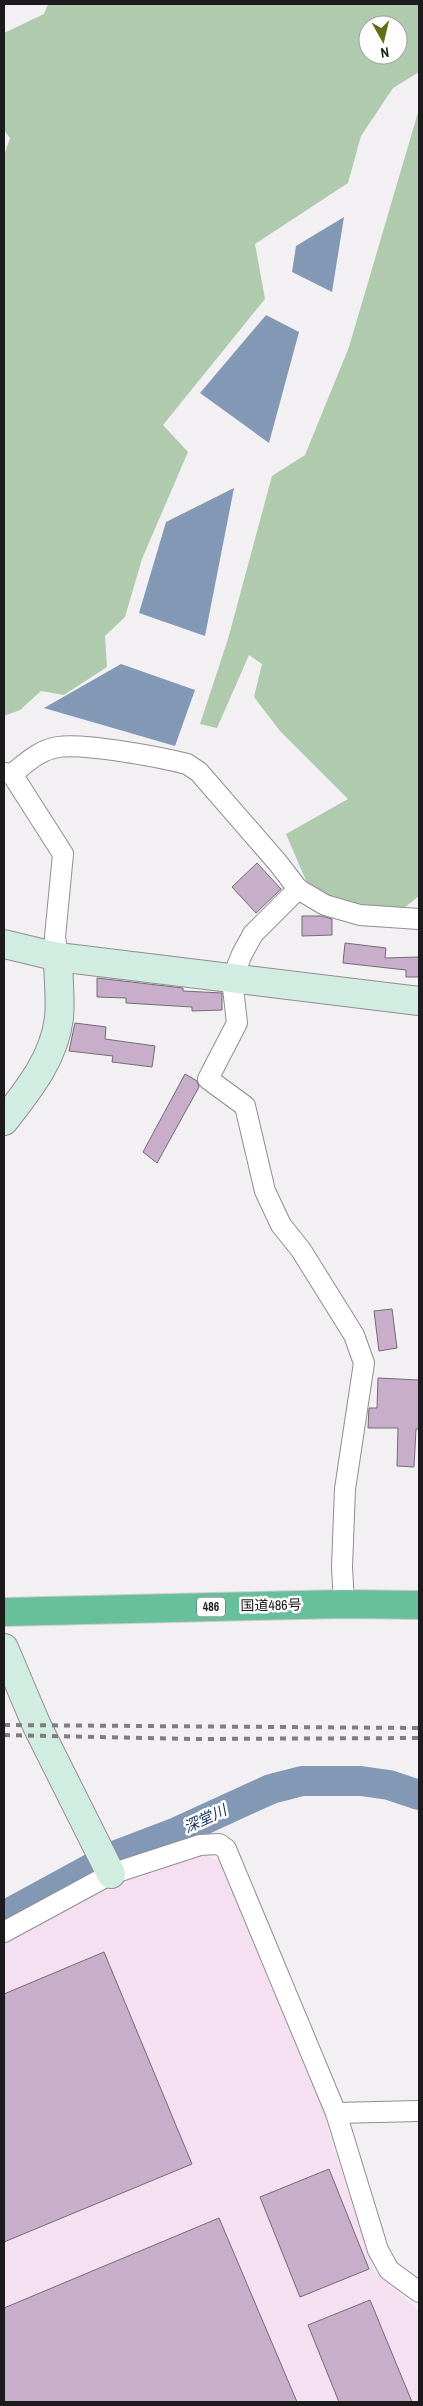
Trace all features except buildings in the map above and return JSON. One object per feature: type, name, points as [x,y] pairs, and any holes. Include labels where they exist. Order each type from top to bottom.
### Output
[{"type":"highway","name":"国道486号","points":[[4,1612],[344,1604],[419,1605]]},
{"type":"street","points":[[4,1122],[34,1081],[49,1054],[59,1017],[58,956],[55,937],[63,854],[8,773],[37,754],[58,747],[94,749],[187,764],[199,772],[278,863],[298,889],[325,905],[360,915],[419,919]]},
{"type":"street","points":[[298,889],[253,934],[232,979],[238,1023],[208,1079],[245,1106],[266,1191],[281,1225],[301,1250],[354,1335],[364,1363],[345,1489],[342,1567],[344,1604]]},
{"type":"street","points":[[4,944],[58,956],[419,1001]]},
{"type":"street","points":[[4,1648],[38,1726],[107,1867]]},
{"type":"street","points":[[4,1932],[107,1867],[200,1845],[218,1844],[226,1849],[336,2113],[378,2250],[389,2270],[419,2292]]},
{"type":"street","points":[[336,2113],[419,2111]]},
{"type":"shaded area","points":[[198,1855],[211,1857],[219,1861],[224,1868],[329,2121],[327,2127],[375,2272],[415,2307],[419,2313],[419,2402],[4,2402],[4,1941],[75,1903],[147,1871]]},
{"type":"green space","points":[[48,4],[419,4],[419,72],[393,88],[361,136],[348,183],[255,244],[265,299],[163,425],[188,452],[142,559],[125,617],[105,636],[107,667],[64,695],[41,691],[20,710],[4,716],[4,156],[10,138],[4,130],[4,33],[44,14]]},
{"type":"green space","points":[[419,109],[419,896],[398,913],[360,909],[310,890],[286,834],[348,799],[280,731],[254,697],[262,664],[249,655],[217,728],[200,724],[228,639],[272,476],[305,455],[349,347]]},
{"type":"water","points":[[344,217],[332,292],[292,272],[296,246]]},
{"type":"water","points":[[266,315],[299,332],[269,443],[200,393]]},
{"type":"water","points":[[234,488],[205,636],[139,613],[166,522]]},
{"type":"water","points":[[121,664],[195,690],[175,746],[44,708]]},
{"type":"waterway","name":"深堂川","points":[[4,1916],[114,1856],[177,1832],[271,1789],[302,1781],[361,1781],[389,1785],[419,1795]]},
{"type":"railway","points":[[4,1725],[419,1728]]},
{"type":"railway","points":[[4,1735],[195,1739],[419,1738]]}]
